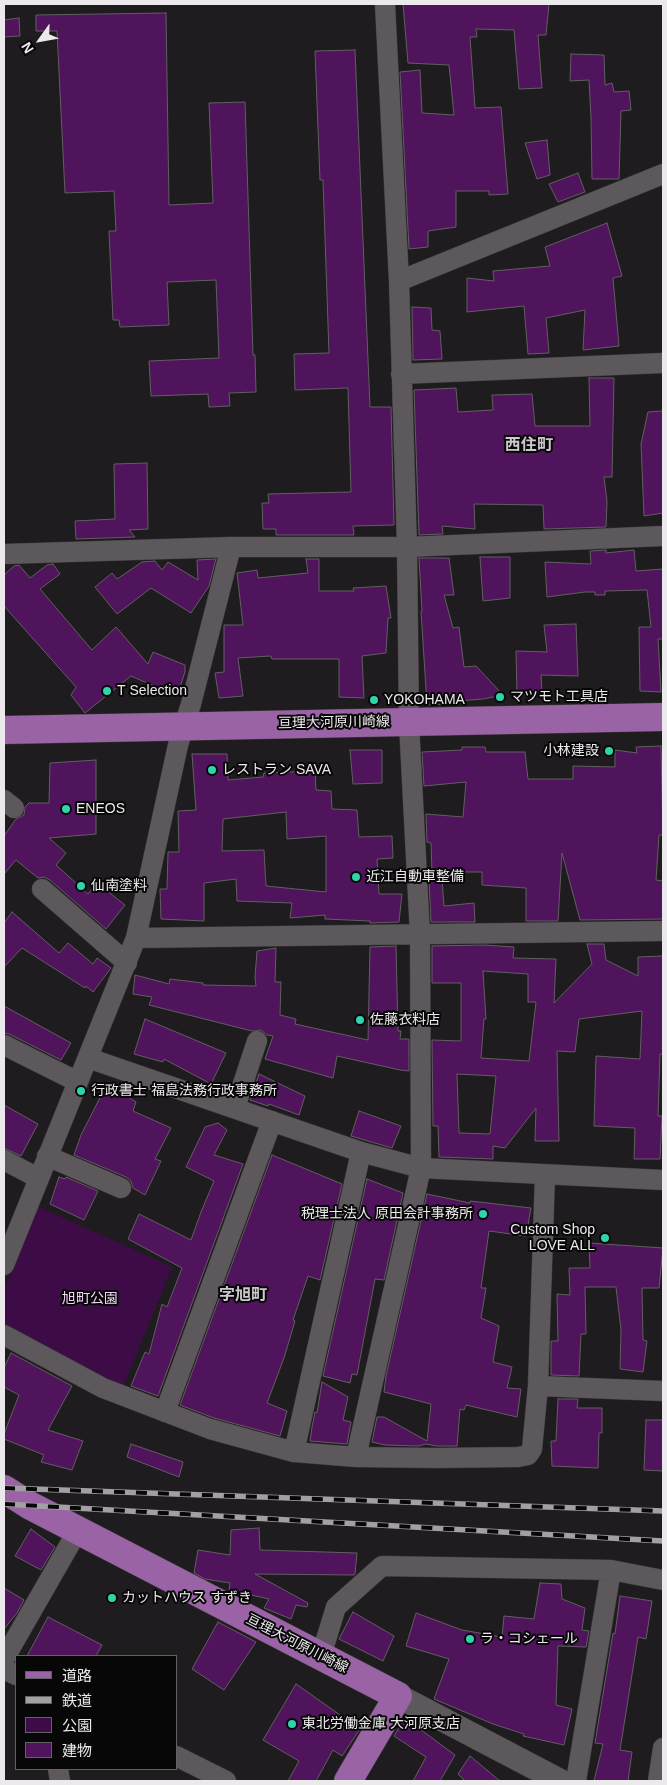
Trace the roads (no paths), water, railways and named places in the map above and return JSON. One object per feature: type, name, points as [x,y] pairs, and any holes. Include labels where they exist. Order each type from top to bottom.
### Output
[{"type":"main road","name":"亘理大河原川崎線","points":[[4,730],[663,717]]},
{"type":"main road","name":"亘理大河原川崎線","points":[[4,1489],[29,1505],[398,1696]]},
{"type":"main road","points":[[348,1781],[398,1696]]},
{"type":"street","points":[[356,1456],[420,1168],[420,935],[409,723],[398,281],[385,4]]},
{"type":"street","points":[[398,281],[663,174]]},
{"type":"street","points":[[401,374],[663,363]]},
{"type":"street","points":[[4,554],[232,547],[406,547],[663,536]]},
{"type":"street","points":[[4,1265],[136,938],[178,745],[185,726],[232,547]]},
{"type":"street","points":[[42,889],[127,963]]},
{"type":"street","points":[[136,938],[663,931]]},
{"type":"street","points":[[235,1108],[257,1041]]},
{"type":"street","points":[[4,1045],[78,1082]]},
{"type":"street","points":[[88,1058],[361,1152],[420,1168],[663,1180]]},
{"type":"street","points":[[165,1412],[272,1121]]},
{"type":"street","points":[[294,1452],[361,1152]]},
{"type":"street","points":[[47,1156],[121,1188]]},
{"type":"street","points":[[4,1160],[38,1178]]},
{"type":"street","points":[[4,1334],[104,1388],[210,1429],[294,1452],[437,1458],[518,1457],[528,1455],[532,1449],[538,1386],[545,1175]]},
{"type":"street","points":[[538,1386],[663,1391]]},
{"type":"street","points":[[4,1659],[78,1530]]},
{"type":"street","points":[[321,1656],[336,1607],[382,1566],[611,1570],[663,1580]]},
{"type":"street","points":[[576,1781],[611,1570]]},
{"type":"street","points":[[398,1696],[560,1781]]},
{"type":"street","points":[[658,1781],[663,1748]]},
{"type":"street","points":[[178,1757],[226,1781]]},
{"type":"railway","points":[[4,1488],[663,1511]]},
{"type":"railway","points":[[4,1504],[663,1541]]},
{"type":"place","name":"T Selection","points":[[107,691]]},
{"type":"place","name":"マツモト工具店","points":[[500,697]]},
{"type":"place","name":"YOKOHAMA","points":[[374,700]]},
{"type":"place","name":"小林建設","points":[[609,751]]},
{"type":"place","name":"レストラン SAVA","points":[[212,770]]},
{"type":"place","name":"ENEOS","points":[[66,809]]},
{"type":"place","name":"近江自動車整備","points":[[356,877]]},
{"type":"place","name":"仙南塗料","points":[[81,886]]},
{"type":"place","name":"佐藤衣料店","points":[[360,1020]]},
{"type":"place","name":"行政書士 福島法務行政事務所","points":[[81,1091]]},
{"type":"place","name":"税理士法人 原田会計事務所","points":[[483,1214]]},
{"type":"place","name":"Custom Shop LOVE ALL","points":[[605,1238]]},
{"type":"place","name":"カットハウス すずき","points":[[112,1598]]},
{"type":"place","name":"ラ・コシェール","points":[[470,1639]]},
{"type":"place","name":"東北労働金庫 大河原支店","points":[[292,1724]]},
{"type":"district","name":"西住町","points":[[529,446]]},
{"type":"district","name":"字旭町","points":[[243,1296]]},
{"type":"park label","name":"旭町公園","points":[[90,1299]]}]
